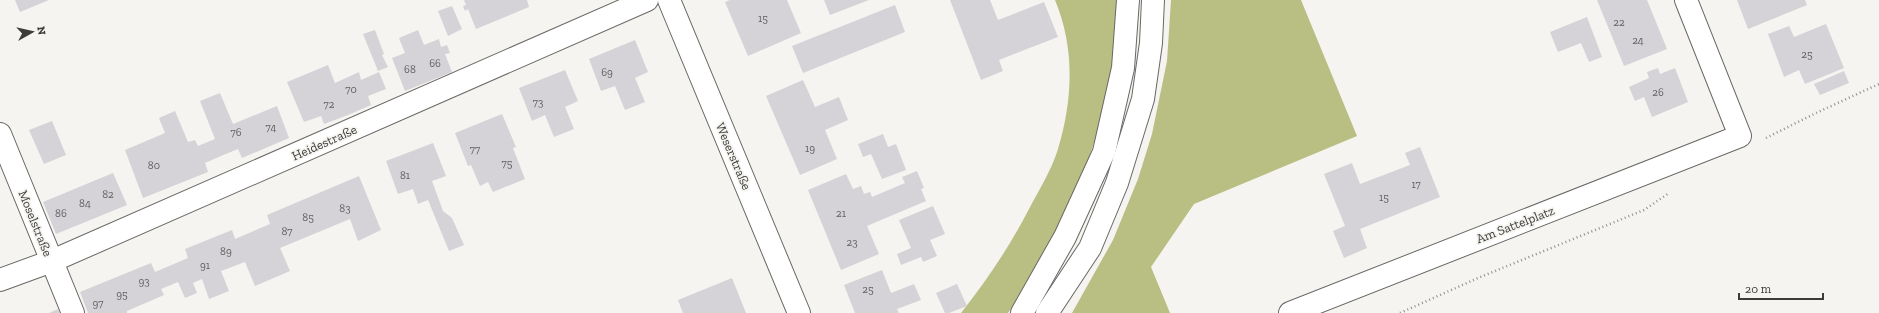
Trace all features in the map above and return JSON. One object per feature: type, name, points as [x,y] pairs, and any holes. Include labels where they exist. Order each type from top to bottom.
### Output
[{"type":"main road","name":"Heidestraße","points":[[0,280],[52,261],[648,0]]},
{"type":"main road","name":"Weserstraße","points":[[669,0],[799,313]]},
{"type":"main road","points":[[1022,313],[1065,237],[1104,152],[1123,68],[1128,0]]},
{"type":"main road","points":[[1047,313],[1090,248],[1117,183],[1143,99],[1151,43],[1153,0]]},
{"type":"main road","name":"Am Sattelplatz","points":[[1290,313],[1740,136],[1686,0]]},
{"type":"main road","name":"Moselstraße","points":[[0,134],[73,313]]},
{"type":"green space","points":[[1055,0],[1119,0],[1111,72],[1107,96],[1099,125],[1080,182],[1055,236],[1025,288],[1008,313],[961,313],[989,275],[1014,236],[1045,179],[1058,149],[1067,111],[1070,74],[1066,36]]},
{"type":"green space","points":[[1171,0],[1301,0],[1357,136],[1194,204],[1151,267],[1170,313],[1072,313],[1113,240],[1138,179],[1152,134],[1167,61]]},
{"type":"building","points":[[15,0],[49,0],[20,12]]},
{"type":"building","points":[[464,0],[527,0],[529,7],[476,29],[468,9],[465,11],[463,6],[466,5]]},
{"type":"building","points":[[730,0],[787,0],[801,33],[748,56],[725,2]]},
{"type":"building","points":[[824,0],[869,0],[830,15]]},
{"type":"building","points":[[950,0],[990,0],[998,20],[1044,2],[1058,37],[999,60],[1003,71],[981,80]]},
{"type":"building","points":[[1597,0],[1647,0],[1667,49],[1624,66]]},
{"type":"building","points":[[1737,0],[1805,0],[1807,5],[1748,29]]},
{"type":"building","points":[[895,5],[905,32],[803,73],[792,46]]},
{"type":"building","points":[[452,6],[462,29],[448,36],[438,11]]},
{"type":"building","points":[[1587,17],[1602,57],[1589,62],[1581,43],[1558,52],[1550,32]]},
{"type":"building","points":[[1826,24],[1844,68],[1805,84],[1799,70],[1784,77],[1768,34],[1789,26],[1794,37]]},
{"type":"building","points":[[375,30],[384,54],[382,55],[388,67],[378,71],[363,34]]},
{"type":"building","points":[[418,30],[424,45],[439,39],[441,47],[447,45],[450,53],[445,54],[452,72],[405,91],[392,58],[405,53],[399,38]]},
{"type":"building","points":[[635,40],[648,72],[635,78],[645,102],[625,110],[615,86],[601,91],[589,59]]},
{"type":"building","points":[[328,65],[335,83],[359,72],[361,80],[379,72],[386,89],[368,96],[371,105],[348,115],[324,124],[321,116],[304,122],[287,82]]},
{"type":"building","points":[[1658,68],[1660,74],[1675,68],[1688,102],[1652,117],[1644,97],[1635,101],[1629,87],[1649,78],[1647,72]]},
{"type":"building","points":[[565,70],[578,101],[565,107],[574,129],[554,137],[545,115],[532,121],[519,88]]},
{"type":"building","points":[[1844,71],[1849,83],[1820,95],[1814,84]]},
{"type":"building","points":[[803,80],[815,107],[839,97],[848,120],[825,130],[837,159],[800,175],[766,96]]},
{"type":"building","points":[[220,93],[233,124],[277,106],[289,138],[242,158],[238,149],[205,163],[208,172],[143,198],[125,150],[165,133],[159,118],[175,111],[188,142],[195,140],[198,146],[215,139],[200,101]]},
{"type":"building","points":[[502,114],[516,147],[513,148],[525,179],[493,192],[488,182],[480,186],[471,165],[468,166],[455,133]]},
{"type":"building","points":[[52,121],[66,155],[44,164],[29,130]]},
{"type":"building","points":[[883,134],[888,147],[896,144],[906,170],[882,179],[871,154],[863,157],[858,144]]},
{"type":"building","points":[[433,143],[446,176],[432,181],[443,211],[452,218],[464,245],[449,251],[428,200],[418,204],[413,189],[398,194],[386,161]]},
{"type":"building","points":[[1420,147],[1440,197],[1360,229],[1367,248],[1344,258],[1333,231],[1345,226],[1324,174],[1352,163],[1360,184],[1410,165],[1405,153]]},
{"type":"building","points":[[917,171],[924,188],[921,189],[926,201],[867,226],[879,254],[841,270],[808,190],[846,174],[853,189],[861,186],[864,194],[870,192],[872,197],[905,183],[902,177]]},
{"type":"building","points":[[113,173],[127,205],[56,234],[43,202]]},
{"type":"building","points":[[359,176],[381,230],[358,241],[350,219],[280,248],[290,271],[255,286],[245,262],[221,271],[229,291],[209,299],[202,279],[193,283],[197,293],[185,298],[178,282],[161,289],[164,295],[127,311],[127,313],[88,313],[80,292],[151,263],[155,272],[188,258],[185,249],[232,230],[235,239],[270,224],[267,215]]},
{"type":"building","points":[[933,206],[945,234],[930,240],[937,256],[923,262],[921,257],[901,265],[897,254],[911,248],[899,220]]},
{"type":"building","points":[[882,270],[891,293],[914,284],[921,300],[897,309],[899,313],[855,313],[844,285]]},
{"type":"building","points":[[732,278],[746,313],[683,313],[678,300]]},
{"type":"building","points":[[957,284],[967,306],[949,313],[945,313],[936,293]]},
{"type":"building","points":[[58,309],[60,313],[49,313]]}]
